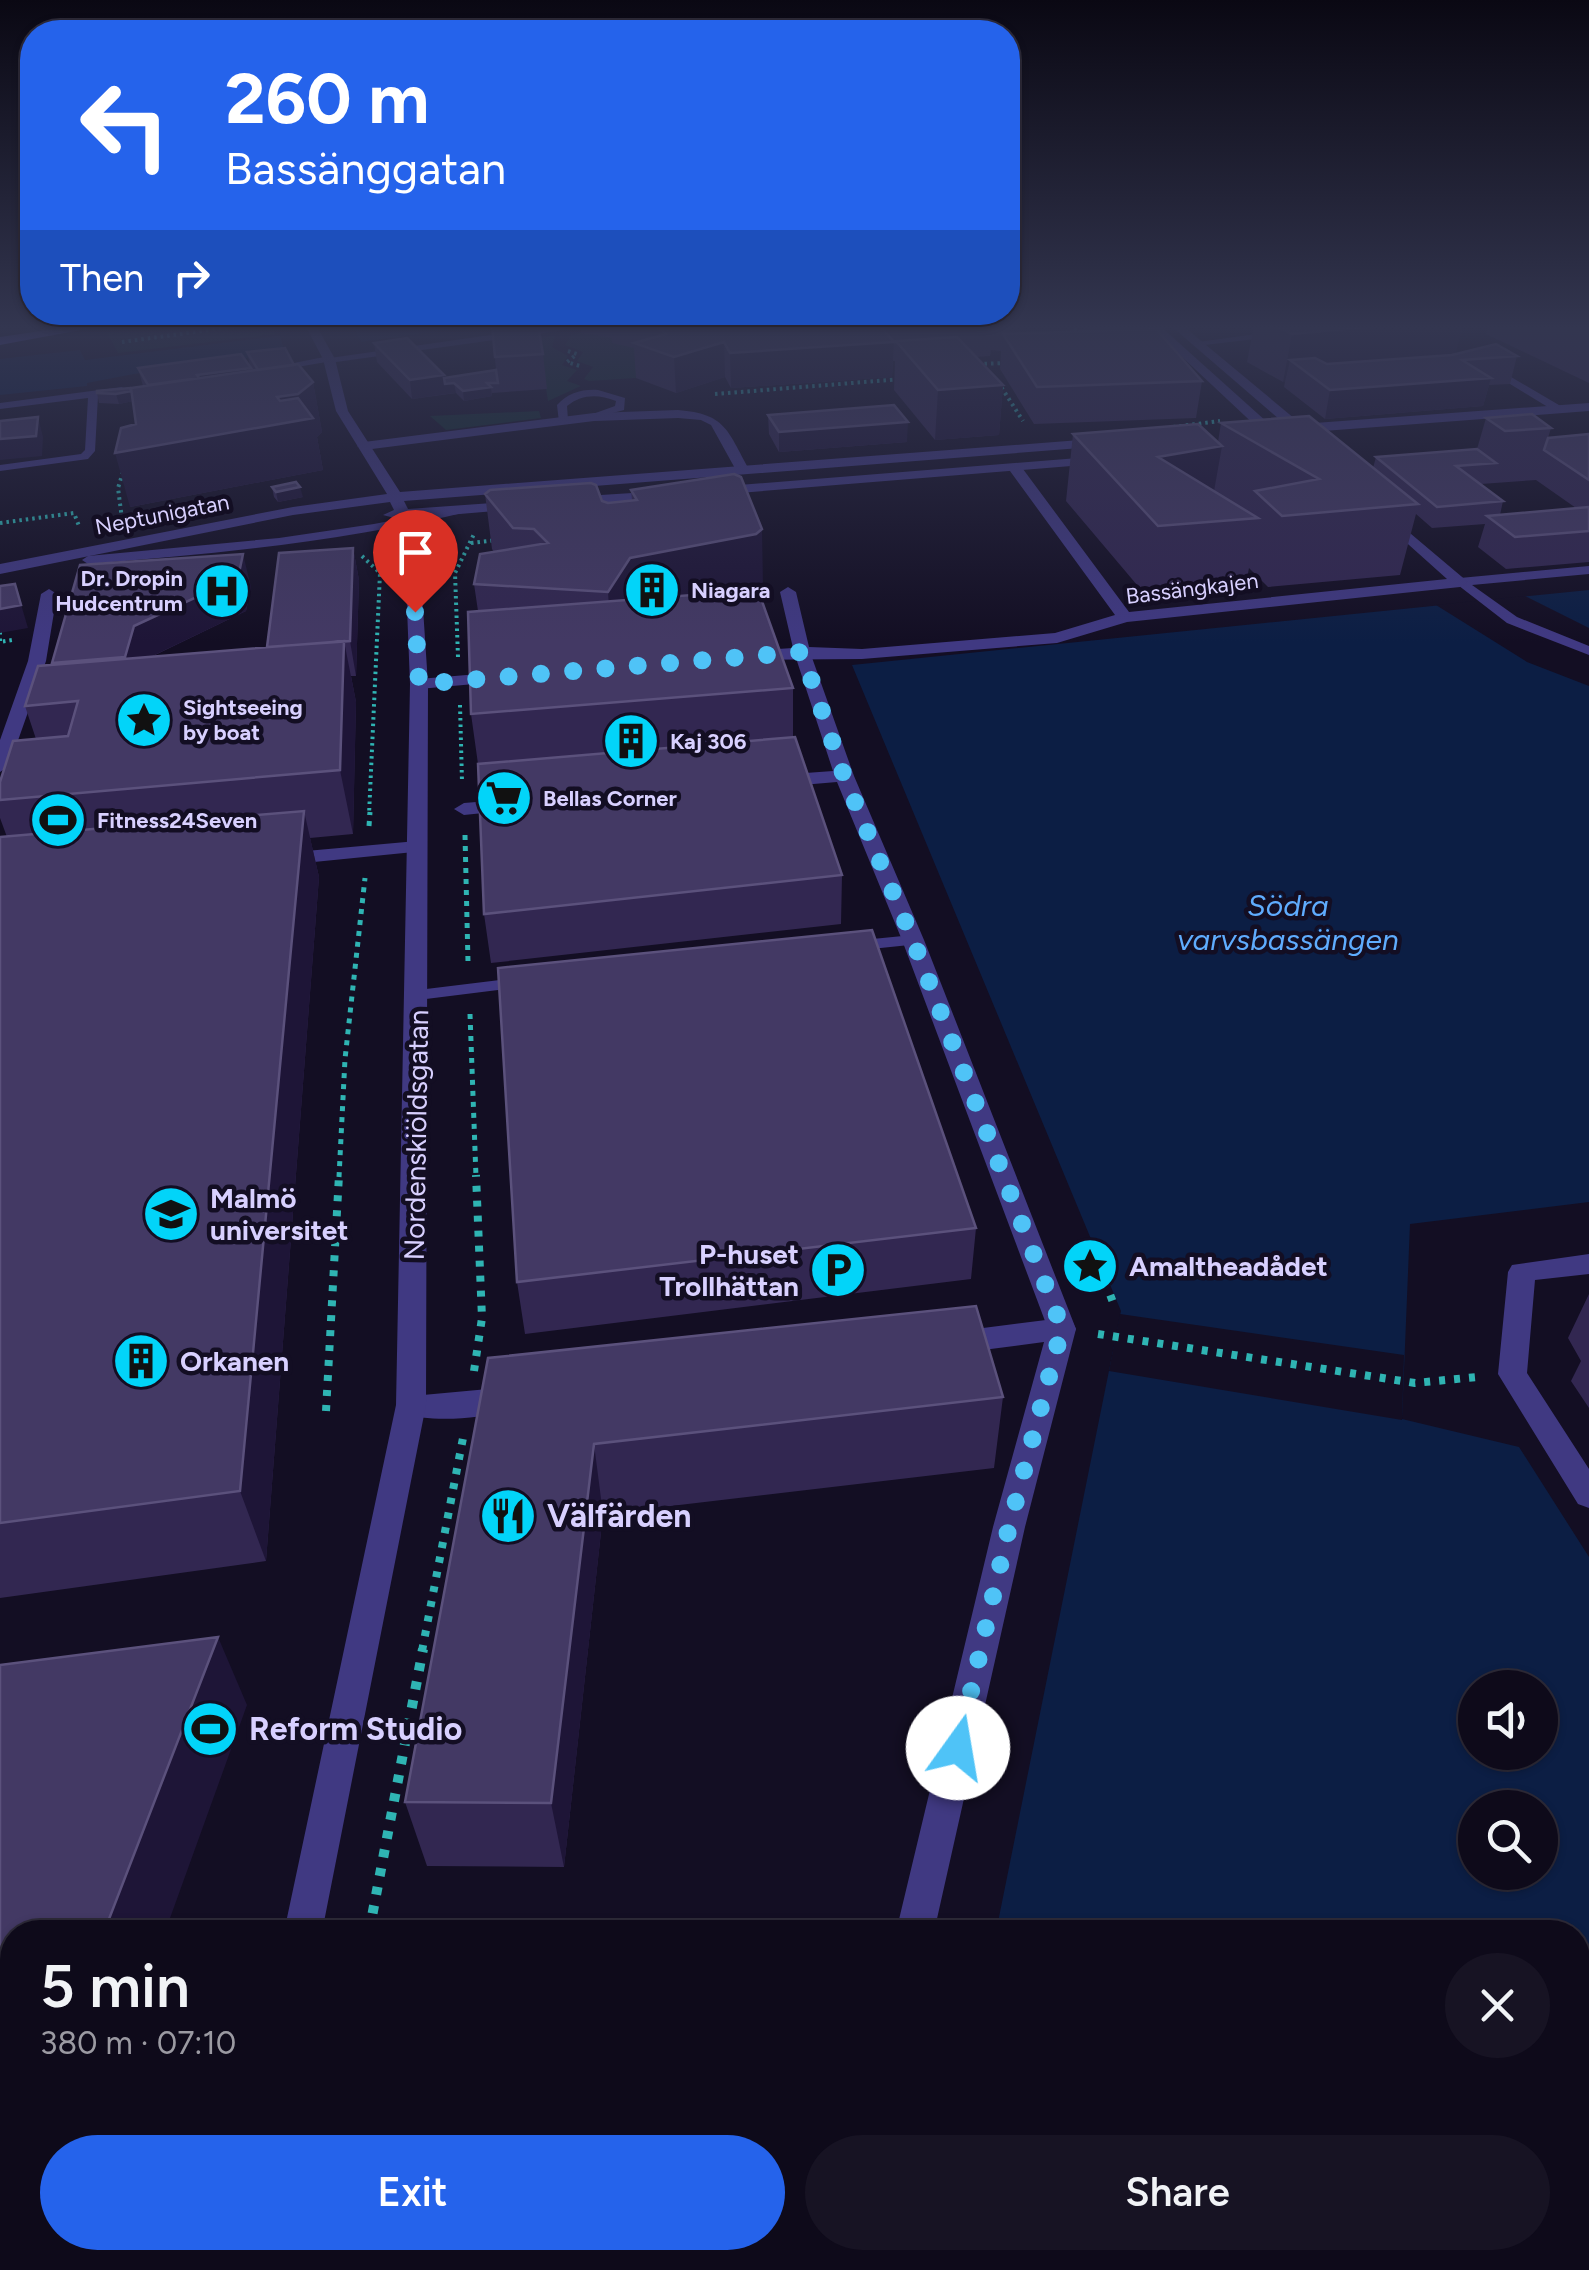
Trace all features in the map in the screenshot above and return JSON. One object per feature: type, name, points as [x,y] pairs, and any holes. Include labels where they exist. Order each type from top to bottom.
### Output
[{"type":"street","name":"Nordenskiöldsgatan","points":[[305,1920],[411,1404],[419,684],[413,546],[403,511],[355,431]]},
{"type":"street","points":[[364,446],[479,431]]},
{"type":"street","points":[[720,431],[742,469]]},
{"type":"street","points":[[1223,433],[1253,431]]},
{"type":"street","points":[[1268,431],[1290,448]]},
{"type":"street","points":[[1300,431],[1316,443]]},
{"type":"street","points":[[1255,448],[1481,431]]},
{"type":"street","name":"Neptunigatan","points":[[0,578],[242,533],[742,469],[1127,440]]},
{"type":"street","points":[[692,493],[1112,459]]},
{"type":"street","points":[[1015,468],[1125,617]]},
{"type":"street","points":[[561,502],[674,494]]},
{"type":"street","name":"Neptunigatan","points":[[0,569],[293,511],[403,511],[542,503]]},
{"type":"street","points":[[1372,505],[1460,582]]},
{"type":"street","name":"Bassängkajen","points":[[726,658],[802,652],[862,654],[1057,638],[1125,617],[1460,582]]},
{"type":"street","points":[[788,592],[802,652],[844,776],[913,940],[1062,1328],[1009,1527],[918,1920]]},
{"type":"street","points":[[0,766],[37,661],[50,594]]},
{"type":"street","points":[[419,684],[516,676]]},
{"type":"street","points":[[757,783],[844,776]]},
{"type":"street","points":[[464,810],[542,802]]},
{"type":"street","points":[[271,860],[417,847]]},
{"type":"street","points":[[1589,1264],[1522,1272],[1512,1374],[1589,1495]]},
{"type":"street","points":[[924,1346],[1062,1328]]},
{"type":"street","points":[[411,1404],[469,1404],[548,1394]]},
{"type":"lane","points":[[0,468],[84,457],[90,451],[91,431]]},
{"type":"lane","name":"Bassängkajen","points":[[1460,582],[1589,570]]},
{"type":"lane","points":[[1460,582],[1512,620],[1589,651]]},
{"type":"lane","points":[[836,948],[913,940]]},
{"type":"lane","points":[[418,995],[546,980]]},
{"type":"path","points":[[123,471],[118,488],[123,525]]},
{"type":"path","points":[[0,523],[74,513],[81,531]]},
{"type":"path","points":[[458,567],[471,543],[509,539]]},
{"type":"path","points":[[326,1411],[345,1060],[368,852],[380,573],[357,551]]},
{"type":"path","points":[[1105,1281],[1114,1304]]},
{"type":"path","points":[[1062,1328],[1415,1383],[1512,1374]]},
{"type":"water","name":"Södra varvsbassängen","points":[[1589,590],[1589,1202],[1410,1224],[1402,1419],[1519,1447],[1589,1557],[1589,1920],[998,1920],[1121,1311],[852,665]]},
{"type":"pier","points":[[1525,596],[1589,628],[1589,686],[1527,662],[1436,605]]},
{"type":"pier","points":[[1120,1314],[1404,1355],[1402,1420],[1109,1371]]},
{"type":"building","points":[[0,431],[37,431],[36,436],[0,439]]},
{"type":"building","points":[[120,431],[240,431],[115,453]]},
{"type":"building","points":[[1206,431],[1222,446],[1158,457],[1258,518],[1158,526],[1073,434]]},
{"type":"building","points":[[1235,431],[1327,431],[1418,504],[1282,516],[1255,491],[1319,479]]},
{"type":"building","points":[[1589,434],[1589,480],[1544,450],[1548,438]]},
{"type":"building","points":[[1477,449],[1496,463],[1456,466],[1503,501],[1437,507],[1376,457]]},
{"type":"building","points":[[734,474],[741,477],[762,529],[756,534],[630,558],[608,592],[474,584],[480,554],[548,543],[534,529],[513,528],[485,494],[490,490],[591,483],[596,485],[602,501],[608,503],[637,500],[631,490]]},
{"type":"building","points":[[296,482],[300,487],[276,492],[272,487]]},
{"type":"building","points":[[1589,507],[1589,531],[1515,537],[1487,516]]},
{"type":"building","points":[[353,548],[350,641],[267,647],[279,553]]},
{"type":"building","points":[[243,554],[238,578],[134,626],[125,657],[52,663],[80,565]]},
{"type":"building","points":[[15,584],[21,605],[0,609],[0,586]]},
{"type":"building","points":[[758,590],[793,688],[471,714],[468,612]]},
{"type":"building","points":[[344,641],[340,770],[0,800],[0,782],[13,741],[68,736],[78,701],[25,706],[38,666]]},
{"type":"building","points":[[795,737],[842,875],[484,914],[478,764]]},
{"type":"building","name":"Malmö universitet","points":[[304,811],[240,1491],[0,1523],[0,837]]},
{"type":"building","points":[[872,930],[976,1228],[517,1282],[498,968]]},
{"type":"building","points":[[976,1306],[1003,1397],[594,1444],[551,1803],[405,1802],[488,1358]]},
{"type":"building","points":[[218,1637],[109,1920],[0,1920],[0,1665]]},
{"type":"place","name":"Niagara","points":[[652,590]]},
{"type":"place","name":"Dr. Dropin Hudcentrum","points":[[222,591]]},
{"type":"place","name":"Sightseeing by boat","points":[[144,720]]},
{"type":"place","name":"Kaj 306","points":[[631,741]]},
{"type":"place","name":"Bellas Corner","points":[[504,798]]},
{"type":"place","name":"Fitness24Seven","points":[[58,820]]},
{"type":"place","name":"Malmö universitet","points":[[171,1214]]},
{"type":"place","name":"Amaltheadådet","points":[[1090,1266]]},
{"type":"place","name":"P-huset Trollhättan","points":[[838,1270]]},
{"type":"place","name":"Orkanen","points":[[141,1361]]},
{"type":"place","name":"Välfärden","points":[[508,1516]]},
{"type":"place","name":"Reform Studio","points":[[210,1729]]},
{"type":"route","points":[[415,612],[419,684],[802,652],[844,776],[913,940],[1062,1328],[1009,1527],[958,1748]]}]
